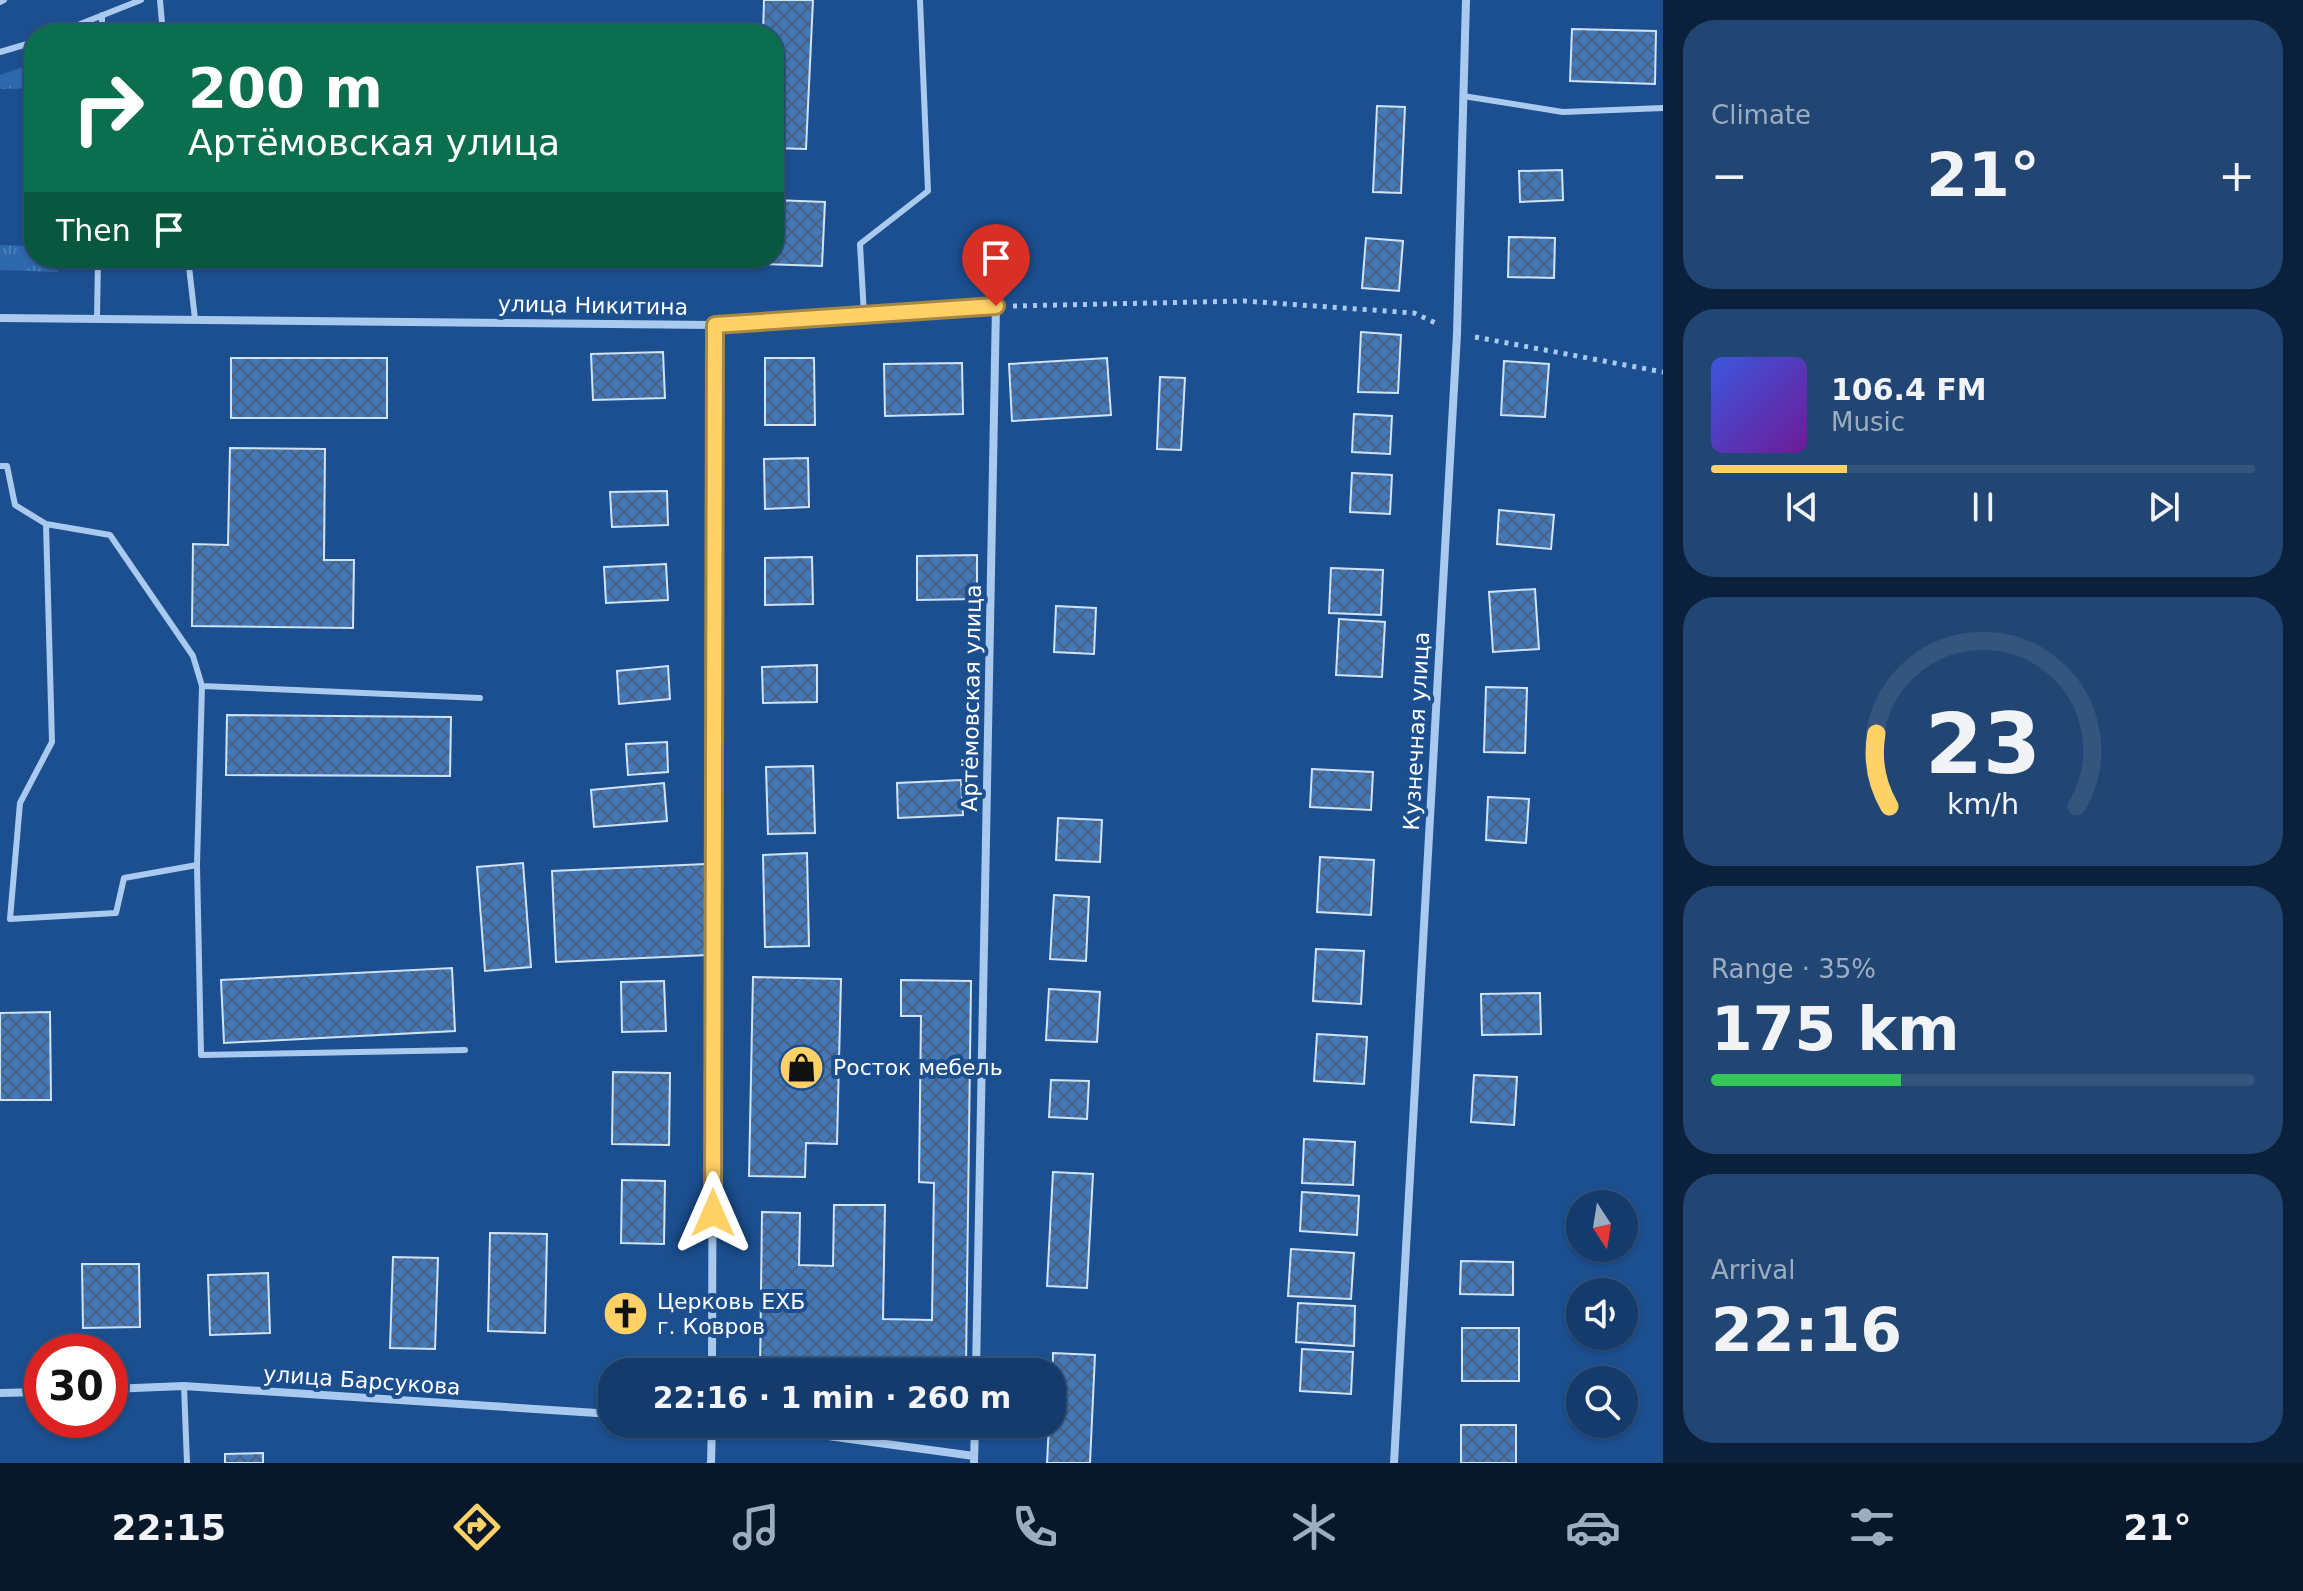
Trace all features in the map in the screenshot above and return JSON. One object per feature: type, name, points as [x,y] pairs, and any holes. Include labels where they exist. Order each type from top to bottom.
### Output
[{"type":"street","name":"Кузнечная улица","points":[[1394,1463],[1457,334],[1466,0]]},
{"type":"street","points":[[715,325],[996,306]]},
{"type":"street","name":"Артёмовская улица","points":[[976,1358],[996,306]]},
{"type":"street","name":"улица Никитина","points":[[0,318],[715,325],[712,1358]]},
{"type":"street","name":"улица Барсукова","points":[[128,1388],[184,1386],[598,1413]]},
{"type":"street","points":[[0,1393],[24,1392]]},
{"type":"street","points":[[711,1463],[712,1438]]},
{"type":"street","points":[[831,1438],[974,1460],[975,1438]]},
{"type":"lane","points":[[80,24],[141,0]]},
{"type":"lane","points":[[160,0],[162,24]]},
{"type":"lane","points":[[864,315],[860,244],[928,191],[920,0]]},
{"type":"lane","points":[[102,15],[102,24]]},
{"type":"lane","points":[[0,52],[24,45]]},
{"type":"lane","points":[[1463,96],[1563,112],[1663,108]]},
{"type":"lane","points":[[97,319],[98,268]]},
{"type":"lane","points":[[189,268],[195,319]]},
{"type":"lane","points":[[0,466],[7,466],[15,505],[46,524],[110,535],[186,645],[202,686],[197,865],[201,1055],[465,1050]]},
{"type":"lane","points":[[46,524],[52,742],[20,803],[10,919],[116,913],[124,878],[197,865]]},
{"type":"lane","points":[[202,686],[480,698]]},
{"type":"lane","points":[[184,1386],[187,1463]]},
{"type":"path","points":[[996,306],[1244,301],[1414,313],[1457,334],[1663,372]]},
{"type":"green space","points":[[24,67],[24,88],[0,89],[0,75]]},
{"type":"green space","points":[[0,245],[24,246],[24,268],[58,268],[58,272],[0,270]]},
{"type":"building","points":[[764,0],[813,0],[806,149],[784,148],[784,24],[763,24]]},
{"type":"building","points":[[1572,29],[1656,31],[1655,84],[1570,81]]},
{"type":"building","points":[[1377,106],[1405,107],[1401,193],[1373,192]]},
{"type":"building","points":[[1562,170],[1563,200],[1520,202],[1519,171]]},
{"type":"building","points":[[784,200],[825,202],[822,266],[784,265]]},
{"type":"building","points":[[1509,237],[1555,238],[1554,278],[1508,277]]},
{"type":"building","points":[[1366,238],[1403,241],[1399,291],[1362,288]]},
{"type":"building","points":[[1361,332],[1401,335],[1398,393],[1358,392]]},
{"type":"building","points":[[663,352],[665,398],[593,400],[591,354]]},
{"type":"building","points":[[231,358],[387,358],[387,418],[231,418]]},
{"type":"building","points":[[765,358],[814,358],[815,425],[765,425]]},
{"type":"building","points":[[1107,358],[1111,415],[1012,421],[1009,364]]},
{"type":"building","points":[[1504,361],[1549,364],[1545,417],[1501,415]]},
{"type":"building","points":[[962,363],[963,414],[885,416],[884,364]]},
{"type":"building","points":[[1160,377],[1185,378],[1181,450],[1157,449]]},
{"type":"building","points":[[1354,414],[1392,416],[1390,454],[1352,452]]},
{"type":"building","points":[[230,448],[325,449],[324,560],[354,560],[353,628],[192,626],[193,544],[228,545]]},
{"type":"building","points":[[808,458],[809,507],[765,509],[764,459]]},
{"type":"building","points":[[1352,473],[1392,475],[1390,514],[1350,512]]},
{"type":"building","points":[[667,491],[668,525],[612,527],[610,492]]},
{"type":"building","points":[[1499,510],[1554,515],[1551,549],[1497,544]]},
{"type":"building","points":[[977,555],[977,599],[917,600],[917,556]]},
{"type":"building","points":[[812,557],[813,604],[765,605],[765,558]]},
{"type":"building","points":[[666,564],[668,600],[606,603],[604,567]]},
{"type":"building","points":[[1331,568],[1383,570],[1381,615],[1329,613]]},
{"type":"building","points":[[1535,589],[1539,649],[1493,652],[1489,592]]},
{"type":"building","points":[[1056,606],[1096,608],[1094,654],[1054,652]]},
{"type":"building","points":[[1339,619],[1385,622],[1382,677],[1336,675]]},
{"type":"building","points":[[817,665],[817,702],[763,703],[762,667]]},
{"type":"building","points":[[668,666],[670,699],[619,704],[617,671]]},
{"type":"building","points":[[1486,687],[1527,688],[1525,753],[1484,752]]},
{"type":"building","points":[[227,715],[451,717],[450,776],[226,775]]},
{"type":"building","points":[[667,742],[668,772],[628,775],[626,744]]},
{"type":"building","points":[[813,766],[815,833],[768,834],[766,767]]},
{"type":"building","points":[[1312,769],[1373,772],[1371,810],[1310,807]]},
{"type":"building","points":[[961,780],[963,815],[898,818],[897,783]]},
{"type":"building","points":[[664,783],[667,821],[594,827],[591,790]]},
{"type":"building","points":[[1488,797],[1529,799],[1526,843],[1486,840]]},
{"type":"building","points":[[1058,818],[1102,820],[1100,862],[1056,860]]},
{"type":"building","points":[[807,853],[809,946],[765,947],[763,855]]},
{"type":"building","points":[[1320,857],[1374,860],[1371,915],[1317,912]]},
{"type":"building","points":[[523,863],[531,967],[485,971],[477,867]]},
{"type":"building","points":[[705,864],[708,955],[556,962],[552,871]]},
{"type":"building","points":[[1054,895],[1089,897],[1086,961],[1050,959]]},
{"type":"building","points":[[1316,949],[1364,951],[1361,1004],[1313,1001]]},
{"type":"building","points":[[452,968],[455,1031],[224,1043],[221,980]]},
{"type":"building","points":[[753,977],[841,979],[837,1144],[806,1143],[805,1177],[749,1176]]},
{"type":"building","points":[[901,980],[971,981],[966,1358],[760,1358],[762,1212],[800,1213],[799,1265],[833,1266],[834,1205],[885,1205],[883,1319],[932,1320],[934,1183],[919,1182],[921,1016],[901,1016]]},
{"type":"building","points":[[664,981],[666,1031],[622,1032],[621,982]]},
{"type":"building","points":[[1049,989],[1100,992],[1097,1042],[1046,1040]]},
{"type":"building","points":[[1540,993],[1541,1034],[1482,1035],[1481,994]]},
{"type":"building","points":[[50,1012],[51,1100],[0,1100],[0,1013]]},
{"type":"building","points":[[1317,1034],[1367,1037],[1364,1084],[1314,1081]]},
{"type":"building","points":[[613,1072],[670,1073],[669,1145],[612,1144]]},
{"type":"building","points":[[1474,1075],[1517,1077],[1514,1125],[1471,1122]]},
{"type":"building","points":[[1051,1080],[1089,1081],[1087,1119],[1049,1117]]},
{"type":"building","points":[[1304,1139],[1355,1142],[1353,1185],[1302,1183]]},
{"type":"building","points":[[1053,1172],[1093,1174],[1087,1288],[1047,1286]]},
{"type":"building","points":[[622,1180],[665,1181],[664,1244],[621,1243]]},
{"type":"building","points":[[1302,1192],[1359,1196],[1357,1235],[1300,1231]]},
{"type":"building","points":[[490,1233],[547,1234],[545,1333],[488,1331]]},
{"type":"building","points":[[1291,1249],[1354,1253],[1351,1299],[1288,1296]]},
{"type":"building","points":[[393,1257],[438,1258],[435,1349],[390,1348]]},
{"type":"building","points":[[1461,1261],[1513,1262],[1513,1295],[1460,1294]]},
{"type":"building","points":[[82,1264],[139,1264],[140,1327],[83,1328]]},
{"type":"building","points":[[268,1273],[270,1333],[210,1335],[208,1275]]},
{"type":"building","points":[[1298,1303],[1355,1306],[1354,1346],[1296,1342]]},
{"type":"building","points":[[1462,1328],[1519,1328],[1519,1381],[1462,1381]]},
{"type":"building","points":[[1302,1349],[1353,1352],[1351,1394],[1300,1391]]},
{"type":"building","points":[[1053,1353],[1095,1355],[1090,1463],[1047,1463],[1048,1438],[1066,1438],[1066,1358],[1053,1358]]},
{"type":"building","points":[[1461,1425],[1516,1425],[1516,1463],[1461,1463]]},
{"type":"building","points":[[263,1453],[263,1463],[225,1463],[225,1454]]},
{"type":"place","name":"Росток мебель","points":[[802,1067]]},
{"type":"place","name":"Церковь ЕХБ г. Ковров","points":[[626,1314]]},
{"type":"route","points":[[713,1213],[715,325],[996,306]]}]
